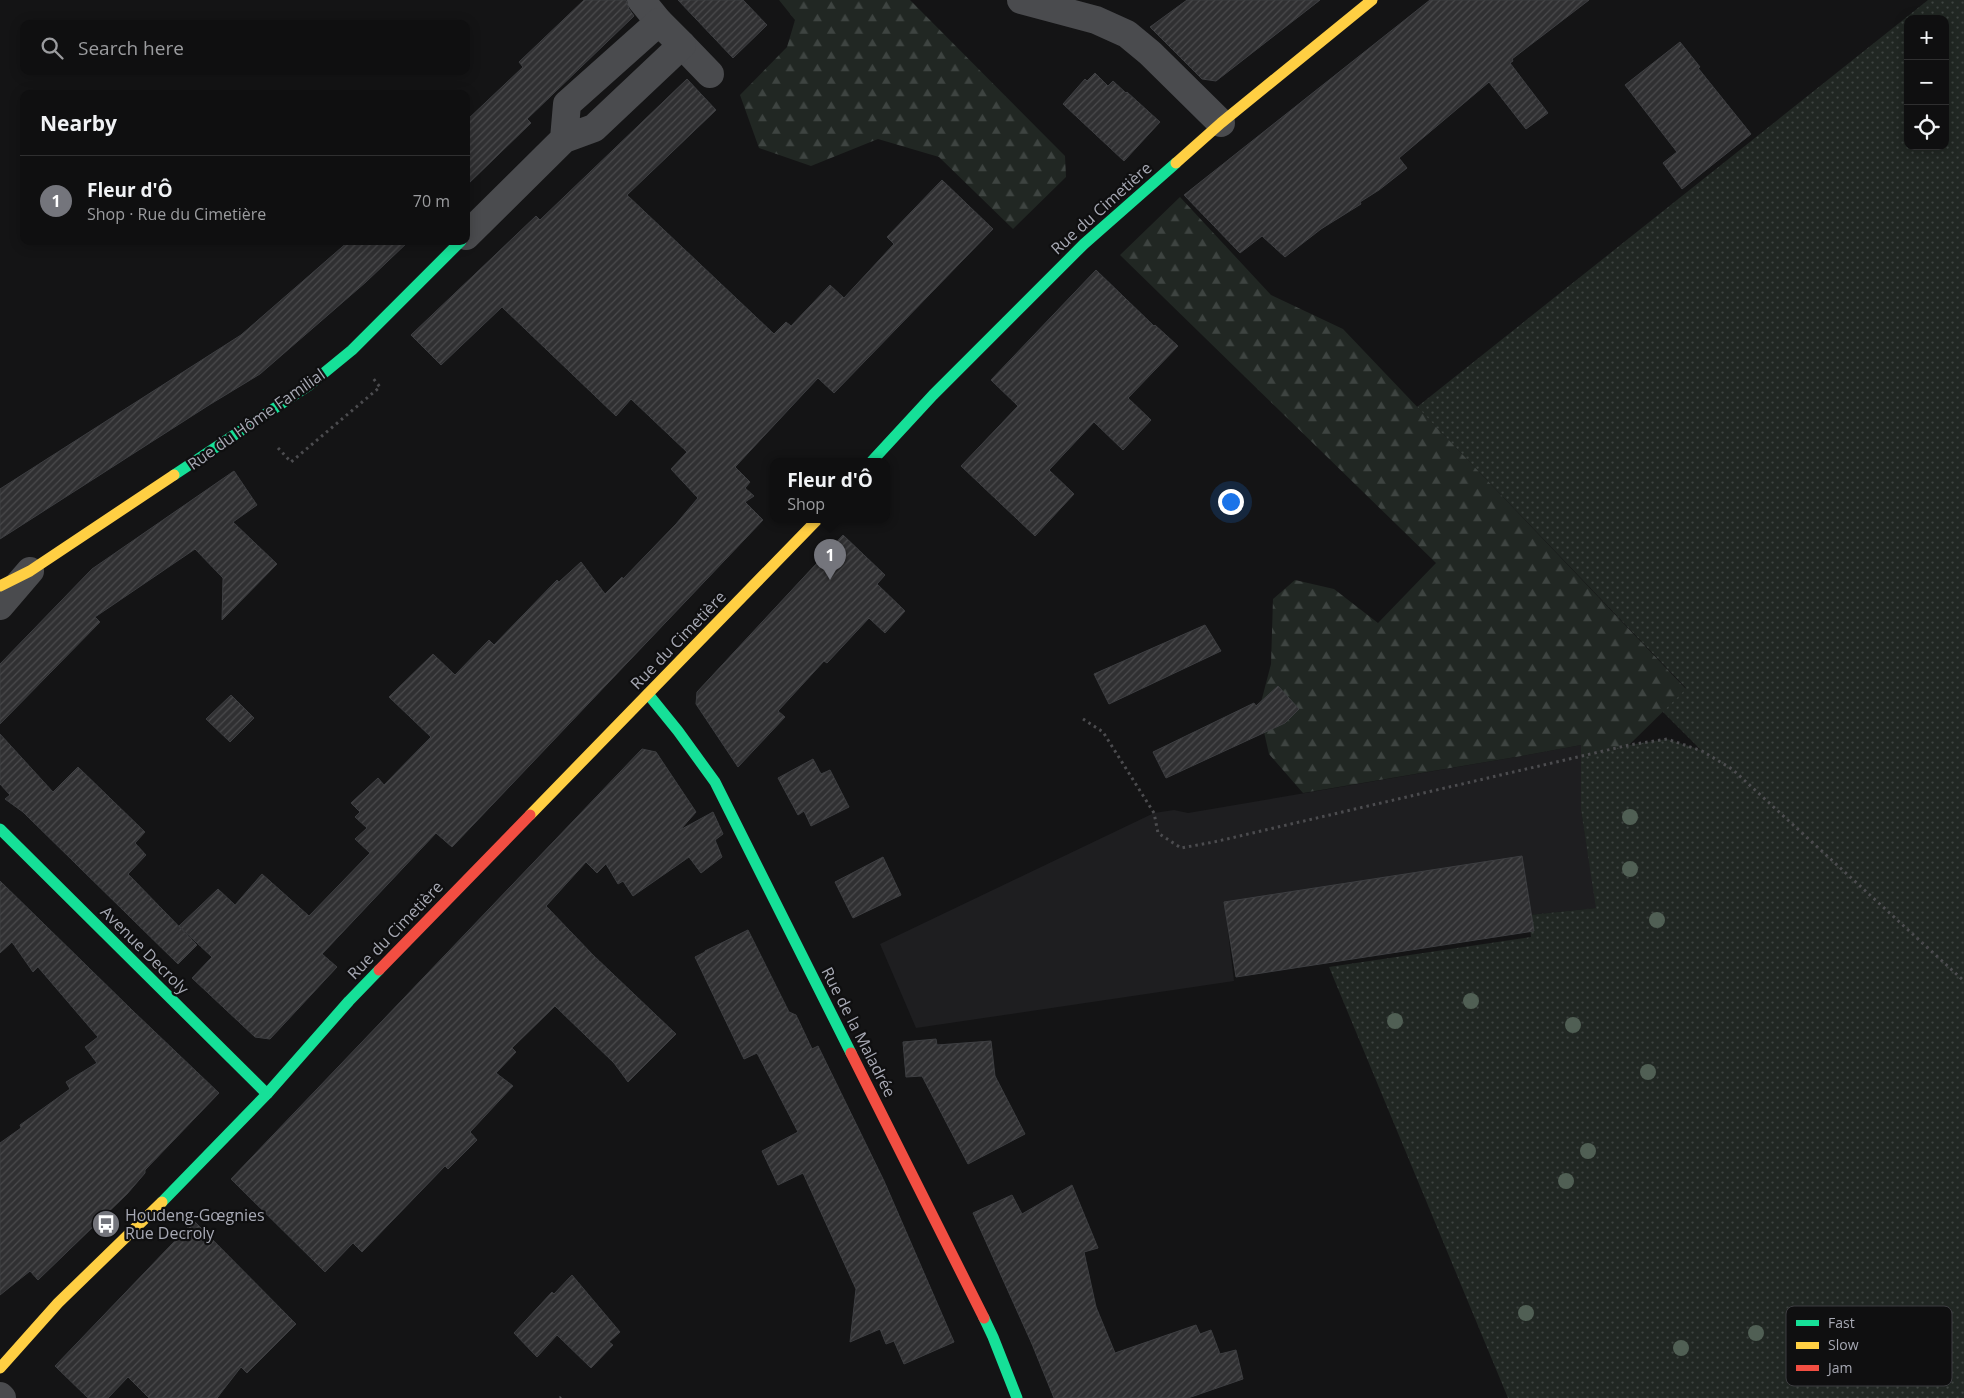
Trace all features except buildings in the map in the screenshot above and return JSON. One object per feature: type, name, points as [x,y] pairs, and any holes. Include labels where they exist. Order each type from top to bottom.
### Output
[{"type":"street","points":[[641,0],[710,74]]},
{"type":"street","points":[[1021,0],[1096,20],[1127,34],[1150,53],[1221,123]]},
{"type":"street","name":"Rue du Cimetière","points":[[875,458],[933,395],[1084,244],[1221,123],[1372,0]]},
{"type":"street","points":[[564,139],[567,104],[660,22]]},
{"type":"street","points":[[470,232],[564,139],[594,128],[682,45]]},
{"type":"street","name":"Rue du Hôme Familial","points":[[0,586],[30,571],[308,386],[352,350],[457,245]]},
{"type":"street","name":"Rue du Cimetière","points":[[0,1368],[58,1303],[132,1232],[267,1094],[349,1001],[814,523]]},
{"type":"street","name":"Rue du Hôme Familial","points":[[0,606],[30,571]]},
{"type":"street","name":"Rue de la Maladrée","points":[[648,694],[678,731],[714,782],[993,1337],[1017,1398]]},
{"type":"street","name":"Avenue Decroly","points":[[0,828],[267,1094]]},
{"type":"path","points":[[1083,719],[1104,732],[1154,813],[1158,833],[1181,848],[1214,842],[1629,744],[1667,739],[1702,751],[1732,769],[1964,981]]},
{"type":"shaded area","points":[[1581,745],[1581,810],[1597,908],[1529,915],[1521,863],[1225,907],[1234,981],[916,1028],[880,944],[1154,813],[1174,810],[1188,813]]},
{"type":"green space","points":[[779,0],[910,0],[1065,156],[1066,177],[1013,229],[939,157],[878,139],[811,166],[759,148],[740,95],[787,47],[795,20]]},
{"type":"green space","points":[[1928,0],[1964,0],[1964,1398],[1508,1398],[1329,967],[1531,937],[1529,915],[1596,908],[1581,810],[1581,757],[1629,745],[1667,739],[1701,750],[1662,711],[1686,688],[1417,407],[1904,19],[1904,150],[1949,150],[1949,15],[1909,15]]},
{"type":"green space","points":[[1180,197],[1271,295],[1343,329],[1686,689],[1629,745],[1581,757],[1581,745],[1303,793],[1269,754],[1259,710],[1271,664],[1273,599],[1295,580],[1334,589],[1378,623],[1436,563],[1120,255]]},
{"type":"traffic: fast","points":[[875,458],[933,395],[1084,244],[1176,163]]},
{"type":"traffic: fast","points":[[174,475],[308,386],[352,350],[457,245]]},
{"type":"traffic: fast","points":[[648,694],[715,782],[851,1053]]},
{"type":"traffic: fast","points":[[0,829],[267,1094]]},
{"type":"traffic: fast","points":[[162,1202],[267,1094],[379,970]]},
{"type":"traffic: fast","points":[[984,1318],[1017,1398]]},
{"type":"traffic: slow","points":[[1176,163],[1221,123],[1372,0]]},
{"type":"traffic: slow","points":[[0,586],[30,571],[174,475]]},
{"type":"traffic: slow","points":[[530,815],[814,523]]},
{"type":"traffic: slow","points":[[0,1368],[58,1303],[162,1202]]},
{"type":"traffic: jam","points":[[379,970],[530,815]]},
{"type":"traffic: jam","points":[[851,1053],[984,1318]]},
{"type":"place","name":"Fleur d'Ô","points":[[830,580]]},
{"type":"place","name":"Houdeng-Gœgnies Rue Decroly","points":[[106,1224]]}]
